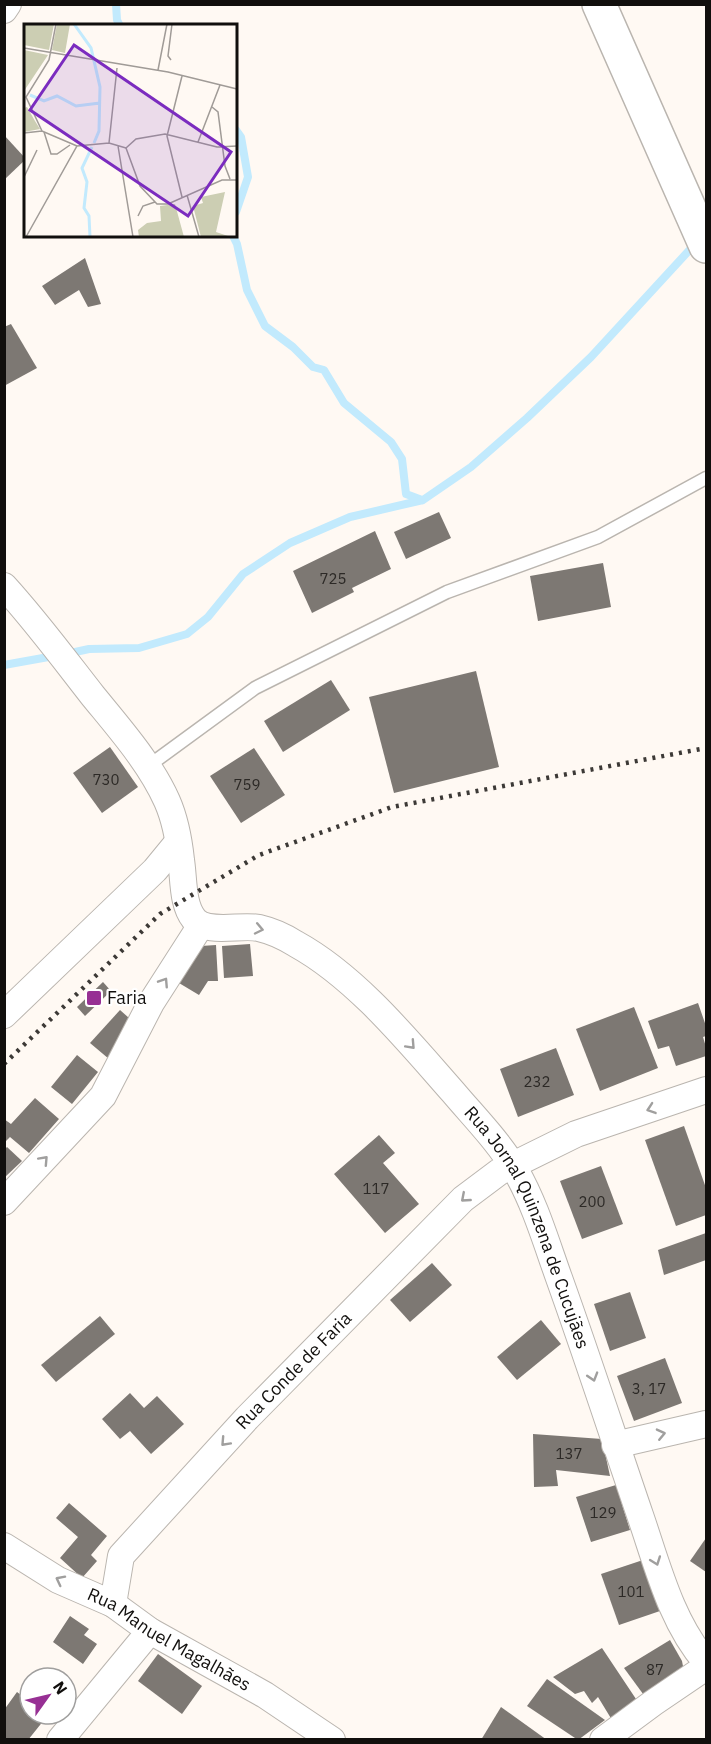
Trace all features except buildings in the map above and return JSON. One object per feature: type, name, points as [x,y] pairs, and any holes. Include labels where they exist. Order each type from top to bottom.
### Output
[{"type":"street","points":[[4,10],[8,4]]},
{"type":"street","points":[[599,4],[706,246]]},
{"type":"street","points":[[4,586],[32,618],[147,767],[166,799],[173,816],[186,898],[194,919],[201,925],[151,1003],[103,1096],[4,1202]]},
{"type":"street","points":[[4,1016],[155,870],[178,842]]},
{"type":"street","name":"Rua Jornal Quinzena de Cucujães","points":[[201,925],[210,928],[260,928],[296,944],[337,971],[410,1043],[484,1127],[512,1165],[524,1185],[581,1340],[615,1445],[674,1609],[706,1662]]},
{"type":"street","name":"Rua Conde de Faria","points":[[114,1604],[121,1556],[247,1418],[463,1199],[499,1172],[576,1134],[706,1090]]},
{"type":"street","points":[[615,1445],[706,1424]]},
{"type":"street","name":"Rua Manuel Magalhães","points":[[4,1546],[58,1580],[114,1604],[150,1631],[265,1695],[332,1740]]},
{"type":"street","points":[[60,1740],[150,1631]]},
{"type":"street","points":[[603,1740],[706,1667]]},
{"type":"lane","points":[[147,767],[255,688],[447,592],[598,537],[706,478]]},
{"type":"waterway","points":[[116,4],[119,24]]},
{"type":"waterway","points":[[237,131],[241,137],[248,177],[237,209]]},
{"type":"waterway","points":[[234,237],[247,290],[265,326],[293,347],[313,367],[324,370],[344,403],[391,442],[402,459],[406,494],[422,500]]},
{"type":"waterway","points":[[66,654],[89,649],[139,648],[187,634],[208,617],[243,574],[290,543],[350,517],[423,500],[471,467],[527,418],[591,357],[695,244]]},
{"type":"waterway","points":[[4,665],[54,656]]},
{"type":"railway","points":[[4,1064],[160,914],[259,855],[392,807],[706,748]]},
{"type":"place","name":"Faria","points":[[94,998]]}]
